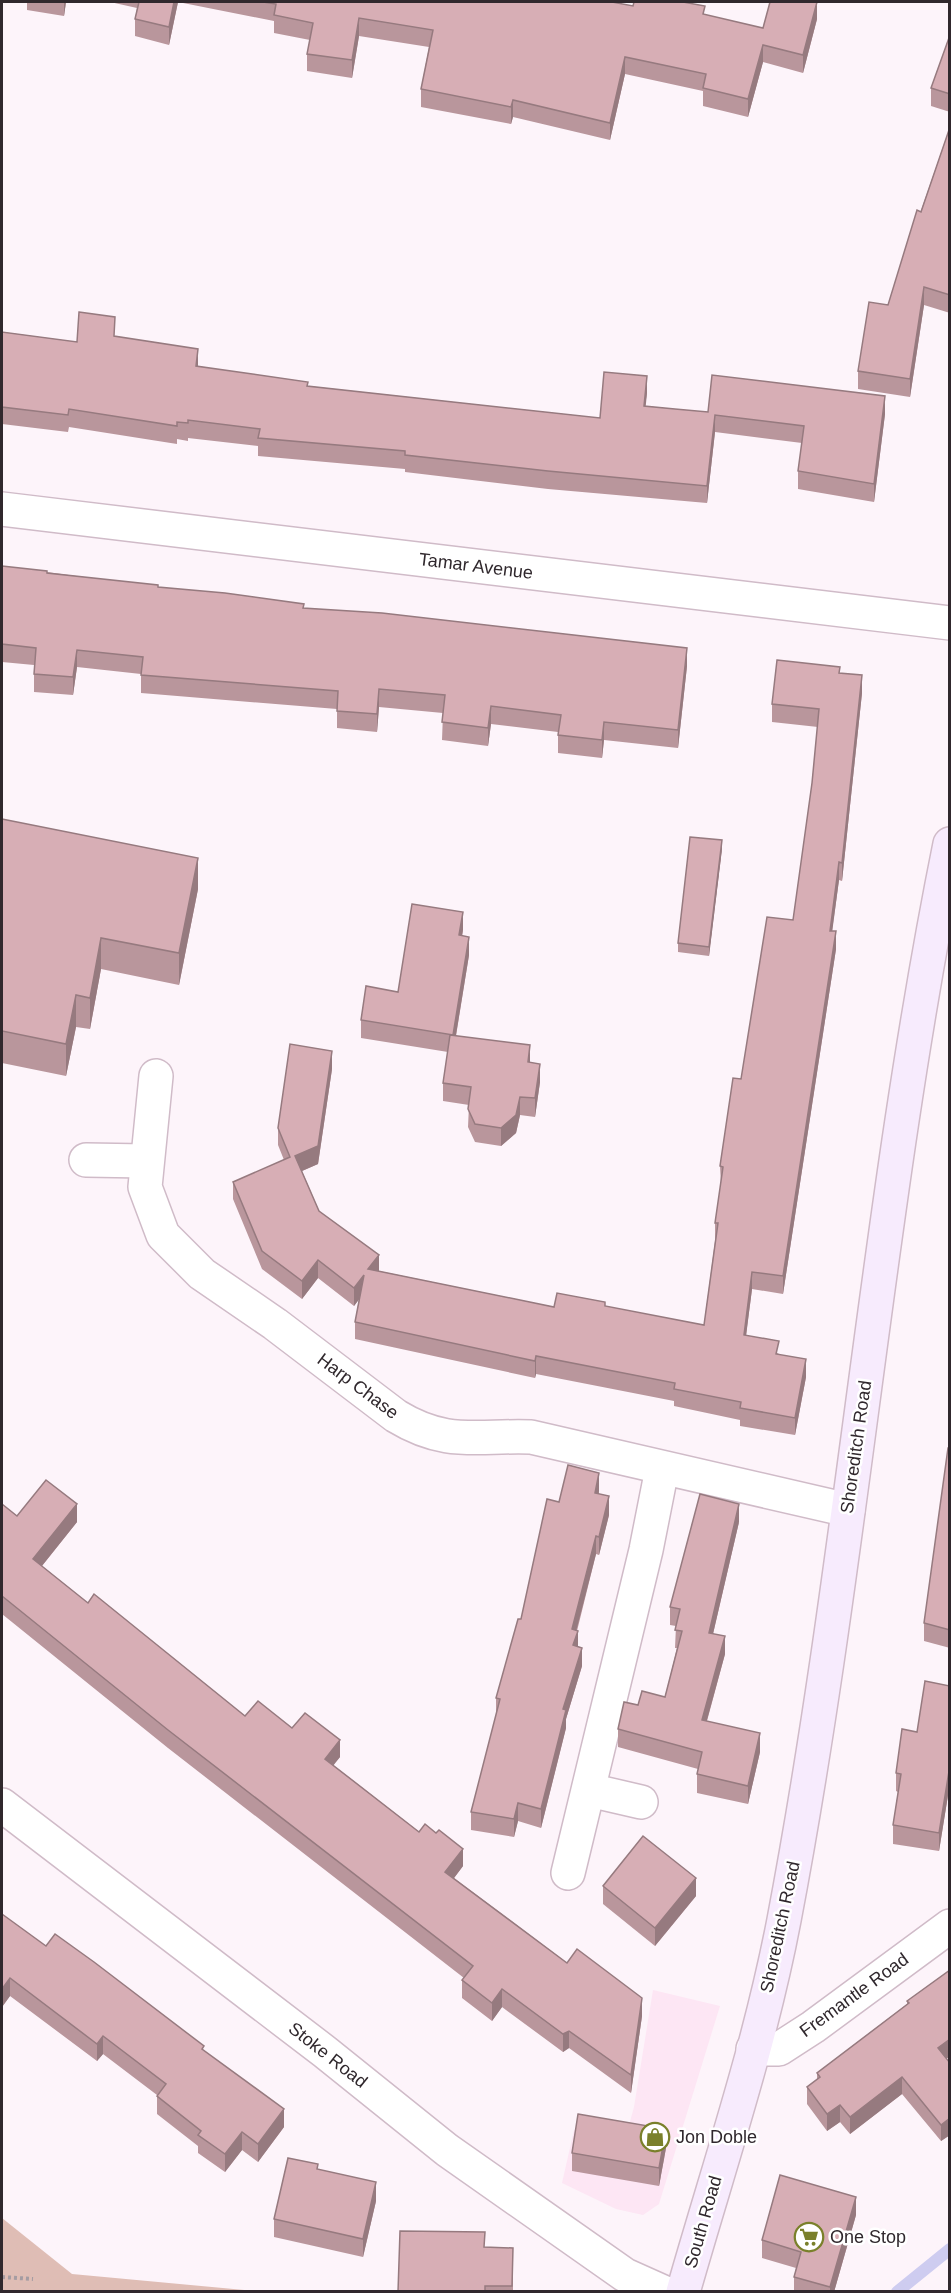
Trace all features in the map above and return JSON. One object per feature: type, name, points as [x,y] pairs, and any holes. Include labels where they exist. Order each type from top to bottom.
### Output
[{"type":"main road","name":"Shoreditch Road","points":[[753,2049],[783,1923],[848,1510],[920,993],[950,844]]},
{"type":"main road","name":"South Road","points":[[683,2292],[753,2049]]},
{"type":"street","name":"Tamar Avenue","points":[[2,509],[950,623]]},
{"type":"street","name":"Harp Chase","points":[[156,1076],[145,1187],[163,1235],[202,1274],[275,1324],[416,1428],[444,1437],[470,1440],[501,1436],[531,1437],[848,1510]]},
{"type":"street","points":[[86,1160],[146,1161]]},
{"type":"street","points":[[568,1873],[646,1550],[662,1469]]},
{"type":"street","points":[[589,1790],[640,1802]]},
{"type":"street","name":"Stoke Road","points":[[2,1805],[325,2052],[447,2150],[625,2275],[663,2292]]},
{"type":"street","name":"Fremantle Road","points":[[753,2049],[779,2049],[950,1926]]},
{"type":"path","points":[[2,2277],[33,2279]]},
{"type":"shaded area","points":[[653,1990],[720,2006],[659,2204],[643,2215],[616,2209],[562,2183],[574,2130],[626,2136],[634,2107]]},
{"type":"shaded area","points":[[2,2218],[72,2274],[255,2291],[2,2291]]},
{"type":"building","points":[[139,2],[174,2],[169,27],[135,19]]},
{"type":"building","points":[[263,2],[612,2],[633,6],[634,2],[683,2],[705,6],[703,14],[763,28],[770,2],[817,2],[803,55],[763,45],[748,99],[703,88],[706,74],[625,57],[610,123],[513,100],[511,107],[421,89],[433,30],[359,18],[352,60],[307,54],[313,23],[274,15],[276,4]]},
{"type":"building","points":[[950,35],[950,94],[931,88]]},
{"type":"building","points":[[950,127],[950,295],[924,287],[910,379],[858,371],[869,302],[888,305],[917,210],[921,212]]},
{"type":"building","points":[[79,312],[115,317],[114,336],[198,349],[196,366],[308,382],[307,386],[600,418],[604,372],[647,376],[644,406],[708,412],[712,375],[885,396],[874,484],[798,471],[804,426],[715,415],[707,486],[405,455],[405,451],[258,438],[260,429],[188,420],[188,423],[177,422],[177,426],[69,409],[68,415],[2,407],[2,332],[77,342]]},
{"type":"building","points":[[2,566],[304,604],[303,608],[382,613],[687,648],[678,730],[604,722],[602,740],[558,735],[561,715],[491,706],[488,728],[442,722],[445,695],[379,689],[377,714],[337,711],[338,691],[141,675],[143,657],[77,650],[73,677],[34,674],[36,648],[2,644]]},
{"type":"building","points":[[777,660],[840,667],[839,673],[862,675],[842,863],[839,862],[830,931],[836,931],[783,1276],[752,1272],[744,1335],[779,1341],[776,1354],[806,1359],[795,1418],[740,1408],[741,1402],[674,1389],[675,1383],[536,1356],[535,1361],[355,1322],[364,1275],[354,1288],[318,1260],[302,1281],[262,1251],[233,1182],[290,1157],[278,1128],[290,1044],[332,1051],[318,1146],[295,1156],[319,1211],[379,1255],[368,1269],[554,1307],[557,1293],[605,1302],[605,1306],[704,1325],[718,1223],[715,1223],[723,1167],[720,1166],[733,1078],[741,1079],[767,917],[793,920],[812,783],[819,709],[772,704]]},
{"type":"building","points":[[2,819],[198,858],[179,953],[101,938],[90,998],[76,995],[66,1044],[2,1031]]},
{"type":"building","points":[[690,837],[722,840],[709,947],[678,943]]},
{"type":"building","points":[[412,904],[463,912],[459,935],[469,937],[453,1035],[361,1020],[366,986],[398,992]]},
{"type":"building","points":[[450,1035],[530,1045],[528,1062],[540,1064],[535,1098],[520,1097],[516,1115],[501,1128],[475,1124],[468,1109],[471,1087],[443,1083]]},
{"type":"building","points":[[948,1448],[950,1448],[950,1630],[924,1623]]},
{"type":"building","points":[[568,1465],[599,1473],[595,1493],[609,1496],[599,1537],[596,1536],[572,1629],[578,1631],[573,1645],[582,1648],[563,1709],[566,1710],[541,1809],[518,1803],[514,1819],[471,1812],[500,1699],[496,1698],[518,1619],[521,1619],[547,1499],[559,1502]]},
{"type":"building","points":[[46,1480],[77,1504],[33,1559],[88,1603],[94,1594],[245,1716],[258,1701],[292,1728],[305,1713],[340,1740],[325,1759],[419,1832],[425,1824],[436,1833],[439,1830],[463,1849],[445,1872],[567,1963],[577,1949],[642,1998],[631,2075],[569,2031],[563,2034],[502,1989],[492,2003],[462,1980],[473,1966],[168,1730],[2,1596],[2,1504],[17,1516]]},
{"type":"building","points":[[700,1494],[739,1504],[709,1633],[725,1636],[702,1720],[760,1733],[748,1786],[697,1774],[702,1752],[618,1729],[624,1702],[638,1705],[642,1691],[665,1697],[682,1631],[675,1630],[680,1609],[670,1607]]},
{"type":"building","points":[[925,1681],[950,1686],[950,1765],[939,1833],[893,1825],[901,1774],[896,1773],[902,1729],[917,1732]]},
{"type":"building","points":[[643,1836],[696,1878],[655,1928],[603,1886]]},
{"type":"building","points":[[2,1914],[46,1946],[55,1934],[204,2046],[202,2049],[284,2109],[258,2144],[242,2132],[225,2154],[198,2135],[201,2131],[157,2096],[166,2084],[103,2036],[97,2044],[10,1978],[2,1989]]},
{"type":"building","points":[[950,1970],[950,2039],[938,2048],[950,2063],[950,2118],[941,2125],[902,2077],[850,2117],[840,2105],[827,2114],[807,2087],[820,2077],[817,2073],[909,2003],[907,2001]]},
{"type":"building","points":[[578,2114],[666,2129],[659,2168],[572,2153]]},
{"type":"building","points":[[288,2158],[318,2164],[317,2169],[376,2182],[363,2239],[274,2219]]},
{"type":"building","name":"One Stop","points":[[780,2175],[856,2197],[830,2287],[794,2277],[801,2252],[762,2240]]},
{"type":"building","points":[[400,2231],[485,2232],[484,2247],[513,2248],[512,2286],[485,2286],[485,2292],[398,2292]]},
{"type":"waterway","points":[[897,2292],[950,2249]]},
{"type":"place","name":"Jon Doble","points":[[655,2137]]},
{"type":"place","name":"One Stop","points":[[809,2237]]}]
